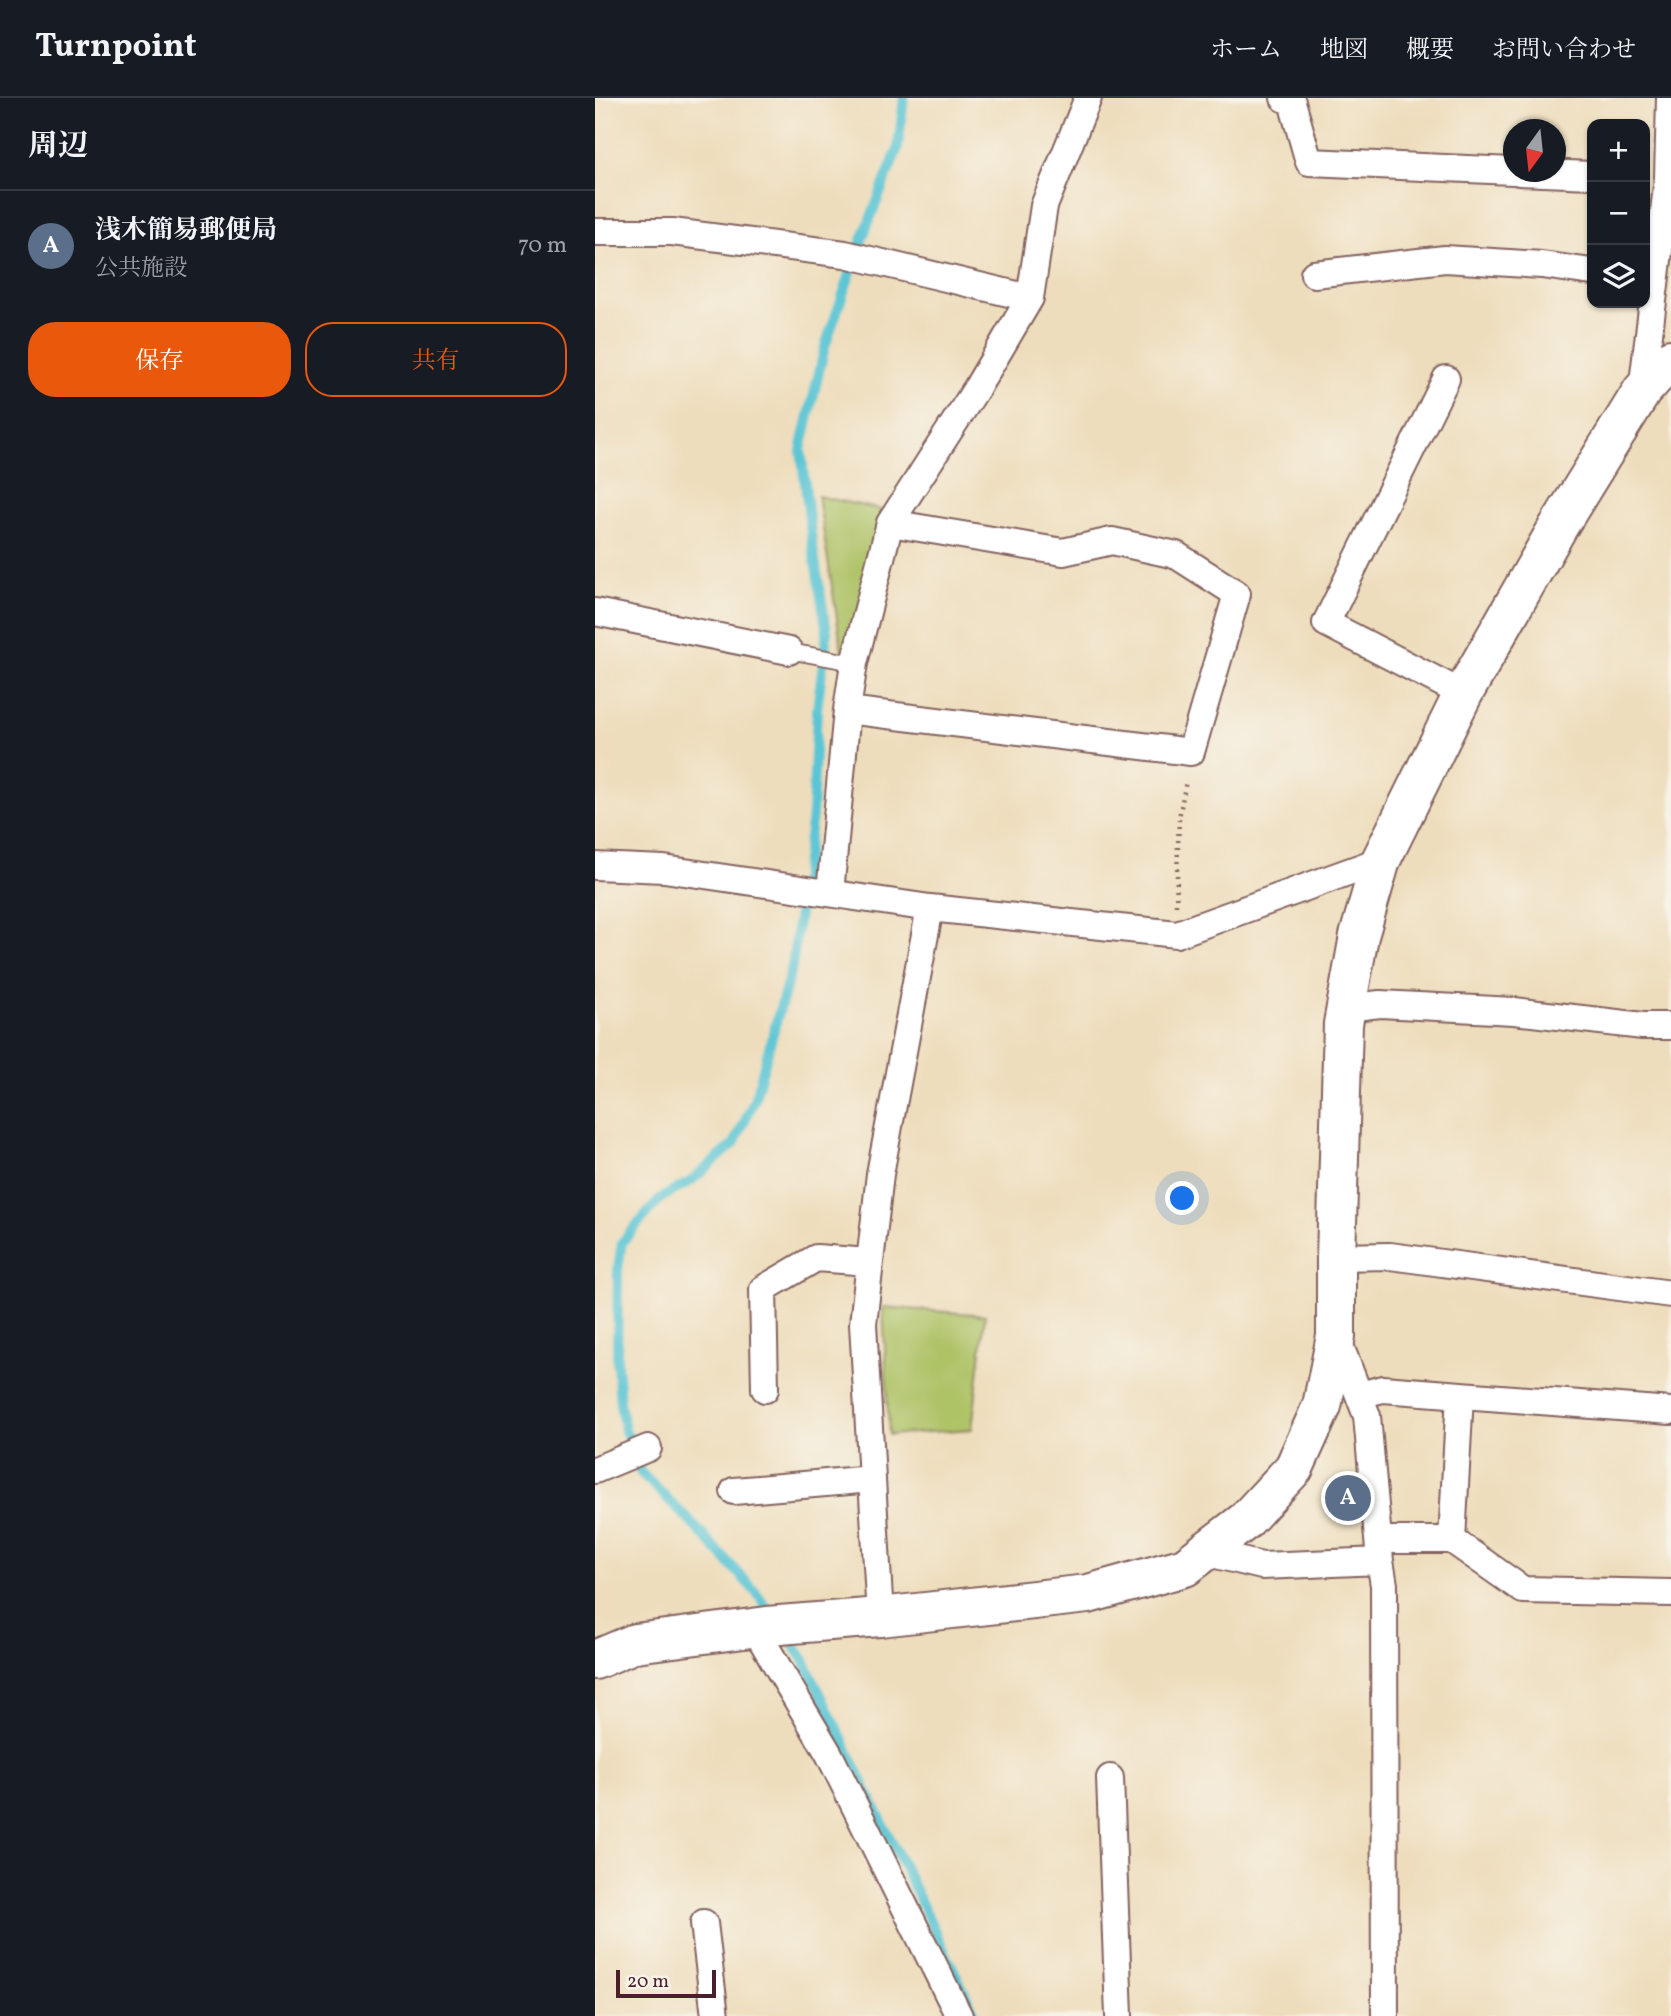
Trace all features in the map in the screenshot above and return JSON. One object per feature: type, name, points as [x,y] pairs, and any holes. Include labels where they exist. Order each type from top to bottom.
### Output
[{"type":"street","points":[[830,893],[854,663],[890,523],[978,386],[1030,298],[1044,206],[1087,98]]},
{"type":"street","points":[[1284,98],[1292,102],[1309,162],[1503,171]]},
{"type":"street","points":[[1650,279],[1656,178],[1670,98]]},
{"type":"street","points":[[1566,174],[1587,175]]},
{"type":"street","points":[[595,232],[672,232],[845,254],[1030,298]]},
{"type":"street","points":[[1314,274],[1445,259],[1542,265],[1587,271]]},
{"type":"street","points":[[1642,391],[1648,308]]},
{"type":"street","points":[[595,1660],[635,1643],[760,1627],[1088,1594],[1185,1567],[1245,1521],[1294,1468],[1322,1406],[1336,1336],[1343,1024],[1359,936],[1381,860],[1463,694],[1558,527],[1642,391],[1671,359]]},
{"type":"street","points":[[1446,379],[1326,623],[1463,694]]},
{"type":"street","points":[[847,710],[1191,752],[1237,594],[1176,555],[1112,541],[1063,552],[890,523]]},
{"type":"street","points":[[595,612],[789,651]]},
{"type":"street","points":[[595,866],[664,869],[930,908],[1177,934],[1381,860]]},
{"type":"street","points":[[880,1617],[863,1324],[880,1174],[930,908]]},
{"type":"street","points":[[1346,1009],[1380,1004],[1514,1011],[1643,1026],[1671,1026]]},
{"type":"street","points":[[1336,1257],[1390,1256],[1671,1294]]},
{"type":"street","points":[[765,1389],[763,1289],[816,1258],[869,1262]]},
{"type":"street","points":[[1336,1336],[1367,1416],[1384,1585],[1385,2016]]},
{"type":"street","points":[[1359,1395],[1383,1389],[1671,1410]]},
{"type":"street","points":[[1452,1540],[1460,1395]]},
{"type":"street","points":[[595,1470],[648,1448]]},
{"type":"street","points":[[734,1491],[872,1479]]},
{"type":"street","points":[[1204,1552],[1262,1566],[1452,1540],[1523,1590],[1671,1593]]},
{"type":"street","points":[[760,1627],[829,1754],[959,2016]]},
{"type":"street","points":[[1110,1778],[1119,2016]]},
{"type":"street","points":[[704,1923],[715,2016]]},
{"type":"lane","points":[[789,651],[854,663]]},
{"type":"path","points":[[1177,934],[1179,818],[1191,752]]},
{"type":"green space","points":[[818,496],[887,511],[851,651],[842,651]]},
{"type":"green space","points":[[883,1307],[985,1315],[972,1429],[889,1435]]},
{"type":"waterway","points":[[772,1615],[756,1592],[640,1472],[634,1447],[625,1431],[620,1404],[617,1362],[618,1269],[622,1242],[661,1198],[691,1181],[734,1144],[754,1101],[792,966],[812,815],[817,710],[827,632],[812,543],[801,450],[825,346],[898,148],[904,98]]},
{"type":"waterway","points":[[785,1633],[803,1658],[976,2016]]},
{"type":"place","name":"浅木簡易郵便局","points":[[1348,1498]]}]
